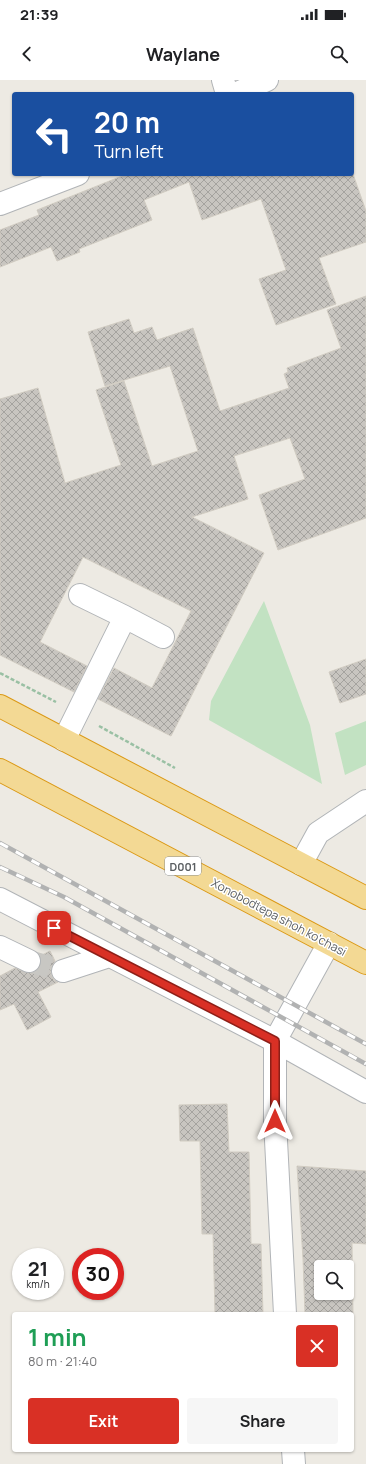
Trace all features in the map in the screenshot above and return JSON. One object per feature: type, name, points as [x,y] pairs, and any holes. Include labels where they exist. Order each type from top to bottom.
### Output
[{"type":"highway","points":[[0,706],[366,898]]},
{"type":"highway","name":"Xonobodtepa shoh ko'chasi","points":[[0,770],[366,963]]},
{"type":"street","points":[[223,80],[226,92]]},
{"type":"street","points":[[239,92],[266,80]]},
{"type":"street","points":[[0,204],[73,176]]},
{"type":"street","points":[[80,595],[163,637]]},
{"type":"street","points":[[64,740],[125,617]]},
{"type":"street","points":[[301,864],[318,833],[366,801]]},
{"type":"street","points":[[0,900],[275,1041],[366,1092]]},
{"type":"street","points":[[285,1312],[275,1121],[275,1041],[329,943]]},
{"type":"street","points":[[0,947],[29,961]]},
{"type":"street","points":[[63,971],[109,956]]},
{"type":"street","points":[[293,1452],[294,1464]]},
{"type":"green space","points":[[264,601],[310,725],[322,784],[209,720],[211,701]]},
{"type":"green space","points":[[366,721],[366,765],[345,775],[335,733]]},
{"type":"building","points":[[122,176],[354,176],[366,211],[366,242],[319,258],[336,304],[276,325],[259,279],[286,270],[261,199],[202,220],[189,182],[144,200],[152,220],[79,249],[80,252],[57,261],[51,247],[0,267],[0,230],[39,215],[37,210]]},
{"type":"building","points":[[366,296],[366,518],[278,550],[259,495],[305,479],[290,438],[234,456],[248,499],[192,517],[264,553],[171,736],[98,699],[114,668],[152,688],[191,611],[83,557],[40,642],[87,666],[74,692],[0,655],[0,399],[38,388],[65,483],[121,465],[96,390],[124,381],[152,466],[198,451],[170,366],[105,386],[88,332],[129,319],[134,333],[152,327],[157,340],[193,328],[220,411],[289,388],[284,374],[288,372],[287,368],[341,348],[327,310]]},
{"type":"building","points":[[366,659],[366,694],[340,703],[329,672]]},
{"type":"building","points":[[50,951],[55,961],[51,968],[51,974],[54,980],[58,982],[38,992],[51,1017],[27,1030],[14,1004],[0,1010],[0,976],[15,968],[30,973],[36,972],[40,966],[40,956]]},
{"type":"building","points":[[227,1104],[229,1152],[249,1152],[251,1244],[261,1244],[263,1312],[215,1312],[213,1234],[202,1234],[200,1141],[180,1141],[179,1105]]},
{"type":"building","points":[[297,1166],[366,1171],[366,1244],[352,1243],[352,1260],[314,1260],[314,1300],[353,1300],[353,1312],[305,1312]]},
{"type":"tunnel","points":[[29,961],[63,971]]},
{"type":"railway","points":[[0,843],[366,1044]]},
{"type":"railway","points":[[0,867],[64,897],[366,1064]]},
{"type":"route","points":[[54,928],[275,1041],[275,1121]]}]
